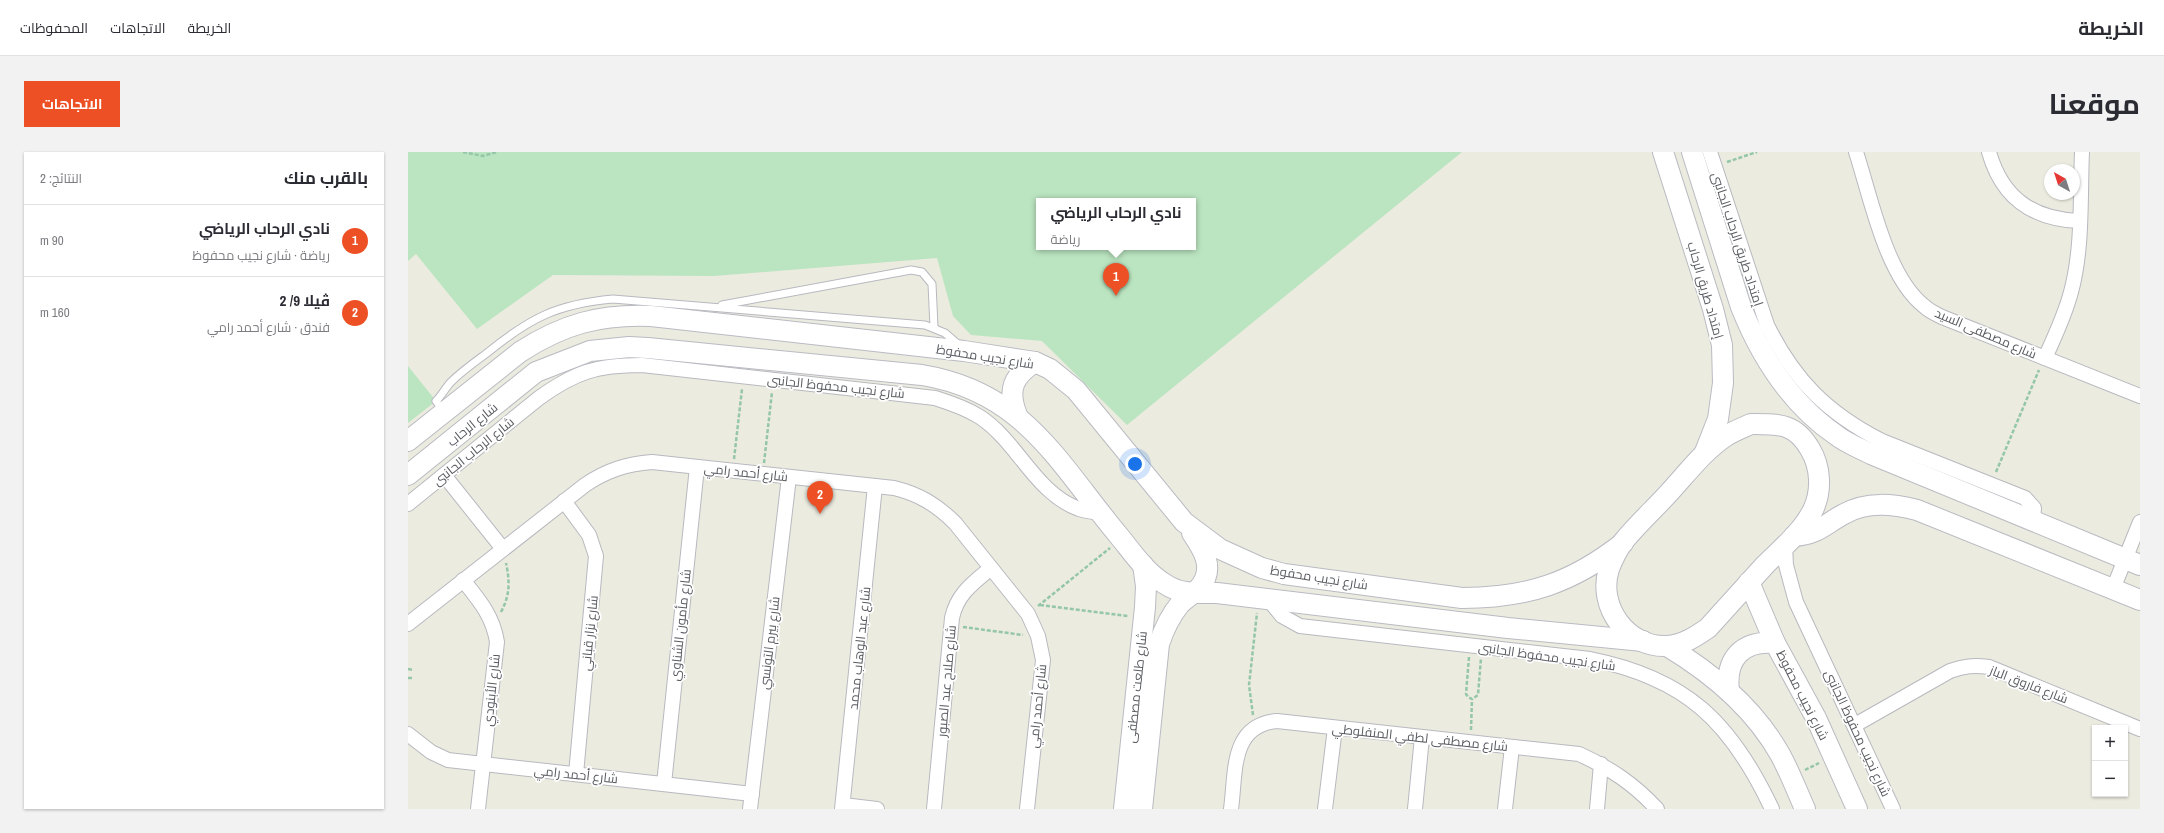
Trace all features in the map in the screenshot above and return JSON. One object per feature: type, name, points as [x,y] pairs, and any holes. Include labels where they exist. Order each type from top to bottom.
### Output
[{"type":"street","name":"إمتداد طريق الرحاب","points":[[1663,152],[1713,309],[1722,345],[1723,382],[1718,419],[1705,454]]},
{"type":"street","name":"إمتداد طريق الرحاب","points":[[1692,152],[1741,307],[1759,328],[1773,370],[1790,392],[1812,414],[1836,436],[1847,442],[1909,461],[2033,521],[2133,562]]},
{"type":"street","name":"إمتداد طريق الرحاب الجانبى","points":[[1710,152],[1759,328],[1777,346],[1799,378],[1828,408],[1909,461],[1991,484],[2025,498],[2034,508],[2033,521]]},
{"type":"street","name":"شارع مصطفى السيد","points":[[1856,152],[1890,259],[1910,293],[1924,307],[1942,317],[2140,396]]},
{"type":"street","points":[[1989,152],[1993,168],[2013,197],[2044,216],[2061,220],[2079,221]]},
{"type":"street","points":[[2045,358],[2060,326],[2071,292],[2078,256],[2082,152]]},
{"type":"street","name":"شارع نجيب محفوظ","points":[[520,352],[560,329],[582,322],[628,315],[647,309],[964,351],[1035,362],[1055,372],[1076,390],[1184,522],[1220,549],[1262,568],[1284,574],[1462,598],[1491,598],[1520,594],[1548,586],[1574,576],[1600,561],[1622,543]]},
{"type":"street","name":"شارع نجيب محفوظ","points":[[536,372],[590,351],[629,347],[942,378],[982,392],[1017,415],[1039,438],[1143,565],[1165,584],[1191,594],[1217,593],[1667,646]]},
{"type":"street","points":[[520,352],[536,372]]},
{"type":"street","name":"شارع الرحاب","points":[[408,441],[520,352]]},
{"type":"street","points":[[1017,415],[1012,403],[1012,391],[1016,379],[1024,369],[1035,362]]},
{"type":"street","name":"شارع نجيب محفوظ الجانبى","points":[[539,398],[561,382],[580,373],[614,365],[642,365],[935,398],[959,405],[981,417],[1000,434],[1044,484],[1060,499],[1079,509],[1100,513]]},
{"type":"street","name":"شارع الرحاب","points":[[408,475],[536,372]]},
{"type":"street","name":"شارع الرحاب الجانبى","points":[[408,504],[539,398]]},
{"type":"street","points":[[1795,431],[1812,414]]},
{"type":"street","points":[[1643,642],[1616,620],[1609,604],[1606,586],[1609,569],[1622,543],[1705,454],[1725,436],[1751,424],[1781,426],[1795,431],[1804,440],[1815,457],[1820,483],[1813,509],[1789,541],[1749,582],[1708,628],[1696,637],[1682,643],[1667,646]]},
{"type":"street","name":"شارع أحمد رامي","points":[[408,624],[564,501],[600,475],[617,467],[634,463],[652,462],[875,486],[911,492],[942,510],[955,523],[1028,614],[1038,636],[1043,660],[1027,809]]},
{"type":"street","name":"شارع مأمون الشناوي","points":[[664,784],[697,467]]},
{"type":"street","points":[[444,475],[503,549]]},
{"type":"street","name":"شارع بيرم التونسي","points":[[750,809],[789,477]]},
{"type":"street","name":"شارع عبد الوهاب محمد","points":[[843,807],[875,486]]},
{"type":"street","name":"شارع نزار قباني","points":[[564,501],[589,535],[596,556],[576,774]]},
{"type":"street","points":[[1789,541],[1819,531],[1846,513],[1863,507],[1881,504],[1899,505],[1917,510],[2113,589],[2138,594]]},
{"type":"street","name":"شارع طلعت مصطفى","points":[[1142,809],[1159,644],[1167,622],[1174,612],[1204,581],[1208,564],[1201,547],[1184,522]]},
{"type":"street","points":[[2113,589],[2133,562],[2140,522]]},
{"type":"street","name":"شارع نجيب محفوظ الجانبى","points":[[1789,541],[1786,565],[1796,602],[1855,725],[1893,809]]},
{"type":"street","name":"شارع طلعت مصطفى","points":[[1124,809],[1146,586],[1143,565]]},
{"type":"street","name":"شارع صلاح عبد الصبور","points":[[934,809],[950,625],[953,610],[960,596],[991,568]]},
{"type":"street","name":"شارع الأبنودي","points":[[463,580],[487,611],[492,621],[497,642],[478,809]]},
{"type":"street","name":"شارع نجيب محفوظ","points":[[1749,582],[1776,643],[1813,712],[1857,809]]},
{"type":"street","name":"شارع نجيب محفوظ الجانبى","points":[[1264,599],[1282,616],[1300,626],[1590,658],[1648,675],[1670,686],[1693,701],[1727,733],[1753,770],[1772,809]]},
{"type":"street","points":[[1729,691],[1727,678],[1731,664],[1738,653],[1749,646],[1756,644],[1776,643]]},
{"type":"street","points":[[1667,646],[1689,659],[1729,691],[1766,733],[1781,756],[1805,809]]},
{"type":"street","name":"شارع فاروق الباز","points":[[1855,725],[1950,671],[1963,666],[1976,665],[1989,667],[2140,730]]},
{"type":"street","name":"شارع مصطفى لطفي المنفلوطي","points":[[1256,726],[1266,722],[1277,721],[1579,754],[1622,776],[1641,792],[1657,809]]},
{"type":"street","points":[[1231,809],[1238,751],[1242,741],[1256,726]]},
{"type":"street","points":[[1325,809],[1335,728]]},
{"type":"street","name":"شارع أحمد رامي","points":[[408,734],[431,752],[448,760],[752,794]]},
{"type":"street","points":[[1415,809],[1422,737]]},
{"type":"street","points":[[1505,809],[1512,747]]},
{"type":"street","points":[[1597,809],[1601,764]]},
{"type":"street","points":[[843,807],[877,809]]},
{"type":"lane","points":[[712,307],[911,270],[922,272],[932,284],[934,327]]},
{"type":"lane","points":[[444,412],[436,401],[450,383],[528,322],[555,310],[583,302],[613,299],[647,309],[712,307],[925,325],[934,327],[956,341],[964,351]]},
{"type":"path","points":[[463,152],[483,156],[497,152]]},
{"type":"path","points":[[1715,166],[1758,152]]},
{"type":"path","points":[[1991,484],[2045,358]]},
{"type":"path","points":[[733,471],[744,376]]},
{"type":"path","points":[[763,474],[773,380]]},
{"type":"path","points":[[1028,614],[1121,539]]},
{"type":"path","points":[[492,621],[500,612],[507,599],[508,573],[503,549]]},
{"type":"path","points":[[1256,726],[1251,706],[1249,685],[1264,599]]},
{"type":"path","points":[[1039,605],[1143,618]]},
{"type":"path","points":[[950,625],[1038,636]]},
{"type":"path","points":[[1472,699],[1468,698],[1466,694],[1476,646]]},
{"type":"path","points":[[1472,699],[1478,695],[1476,646]]},
{"type":"path","points":[[408,669],[414,670]]},
{"type":"path","points":[[1470,742],[1472,699]]},
{"type":"path","points":[[1791,777],[1833,755]]},
{"type":"green space","points":[[408,152],[1462,152],[1127,425],[1042,341],[971,335],[953,316],[937,258],[714,276],[553,275],[477,329],[416,254],[408,261]]},
{"type":"green space","points":[[408,366],[436,401],[408,423]]},
{"type":"place","name":"نادي الرحاب الرياضي","points":[[1116,296]]},
{"type":"place","name":"ڤيلا 9/ 2","points":[[820,514]]}]
